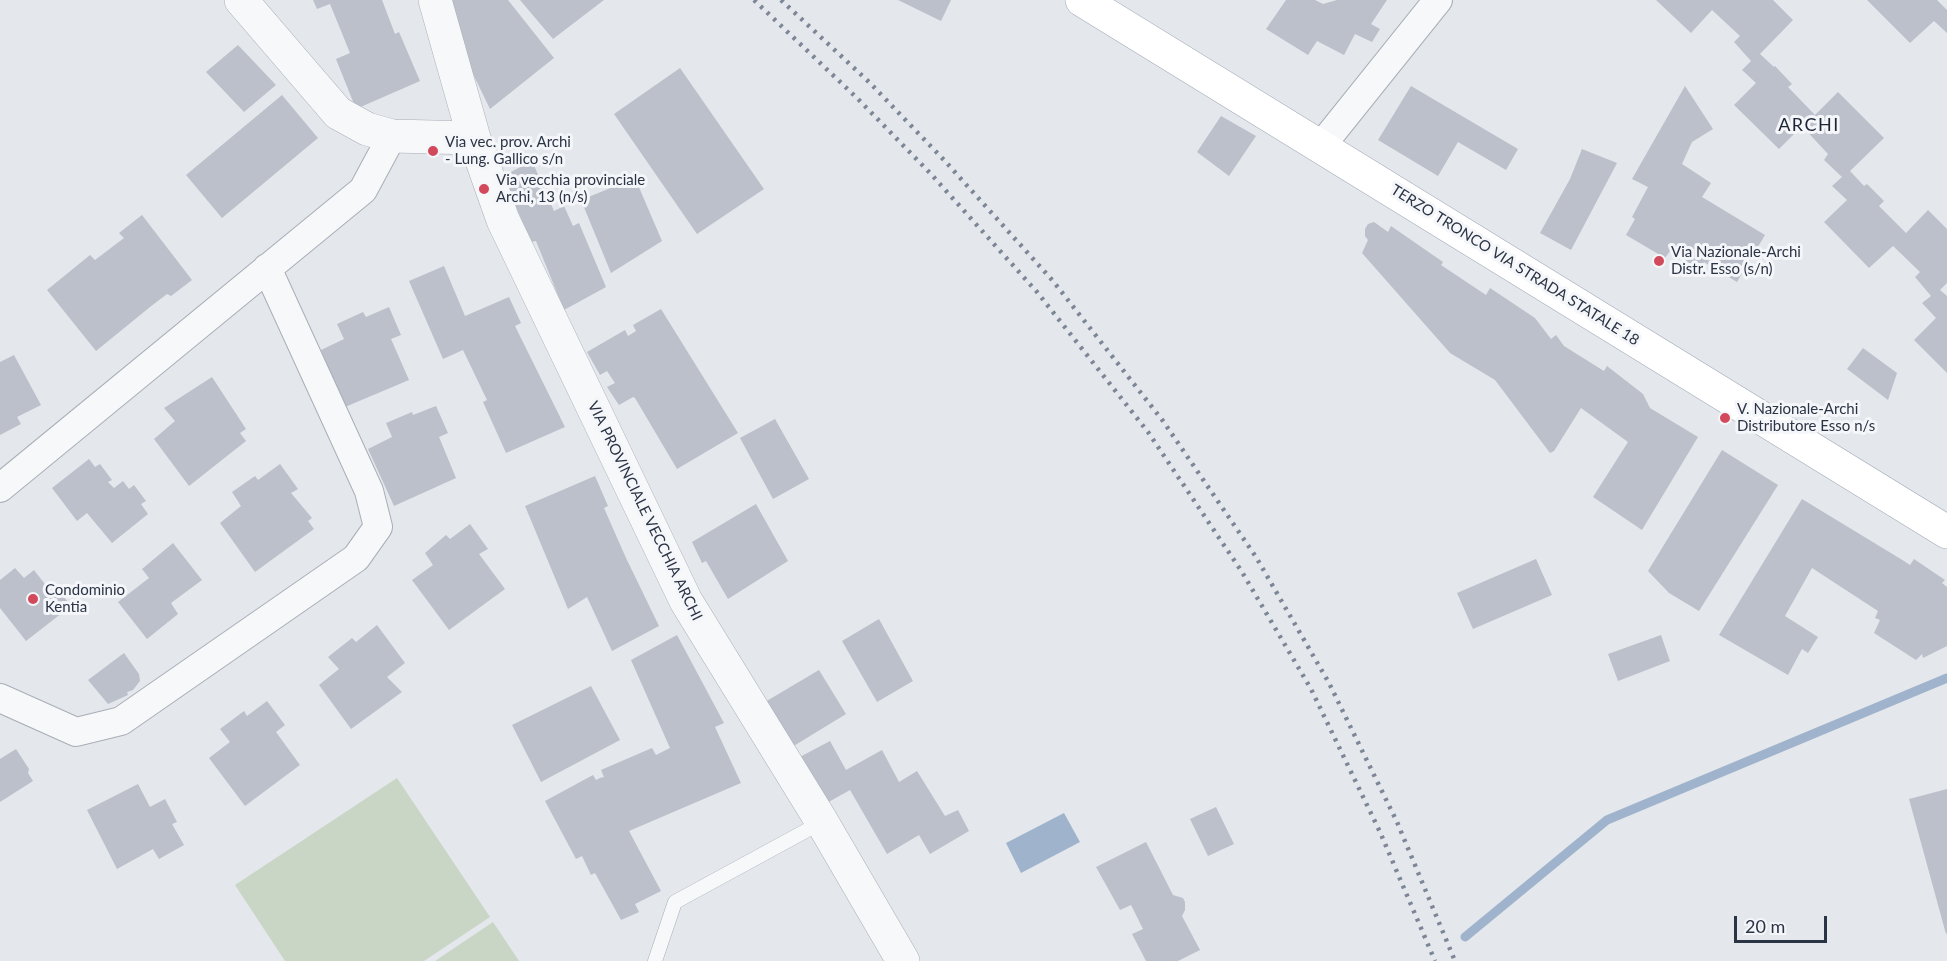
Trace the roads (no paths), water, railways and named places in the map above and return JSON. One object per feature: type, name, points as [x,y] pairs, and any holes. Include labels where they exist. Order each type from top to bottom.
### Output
[{"type":"main road","name":"TERZO TRONCO VIA STRADA STATALE 18","points":[[1082,0],[1947,532]]},
{"type":"street","points":[[241,0],[338,114],[367,129],[392,136],[474,138]]},
{"type":"street","name":"VIA PROVINCIALE VECCHIA ARCHI","points":[[435,0],[474,138],[503,220],[686,601],[822,822],[903,961]]},
{"type":"street","points":[[1322,146],[1438,0]]},
{"type":"street","points":[[0,488],[363,190],[392,136]]},
{"type":"street","points":[[0,698],[76,732],[121,721],[356,558],[378,527],[369,491],[267,268]]},
{"type":"lane","points":[[655,961],[675,902],[822,822]]},
{"type":"water","points":[[1064,813],[1080,842],[1021,873],[1006,843]]},
{"type":"waterway","points":[[1465,937],[1607,820],[1947,678]]},
{"type":"railway","points":[[754,0],[858,99],[930,173],[1037,292],[1148,432],[1242,572],[1311,689],[1380,832],[1435,961]]},
{"type":"railway","points":[[781,0],[869,82],[944,160],[1053,281],[1163,421],[1256,557],[1329,683],[1397,822],[1455,961]]},
{"type":"place","name":"Via vec. prov. Archi - Lung. Gallico s/n","points":[[433,151]]},
{"type":"place","name":"Via vecchia provinciale Archi, 13 (n/s)","points":[[484,189]]},
{"type":"place","name":"Via Nazionale-Archi Distr. Esso (s/n)","points":[[1659,261]]},
{"type":"place","name":"V. Nazionale-Archi Distributore Esso n/s","points":[[1725,418]]},
{"type":"place","name":"Condominio Kentia","points":[[33,599]]},
{"type":"district","name":"ARCHI","points":[[1809,125]]}]
